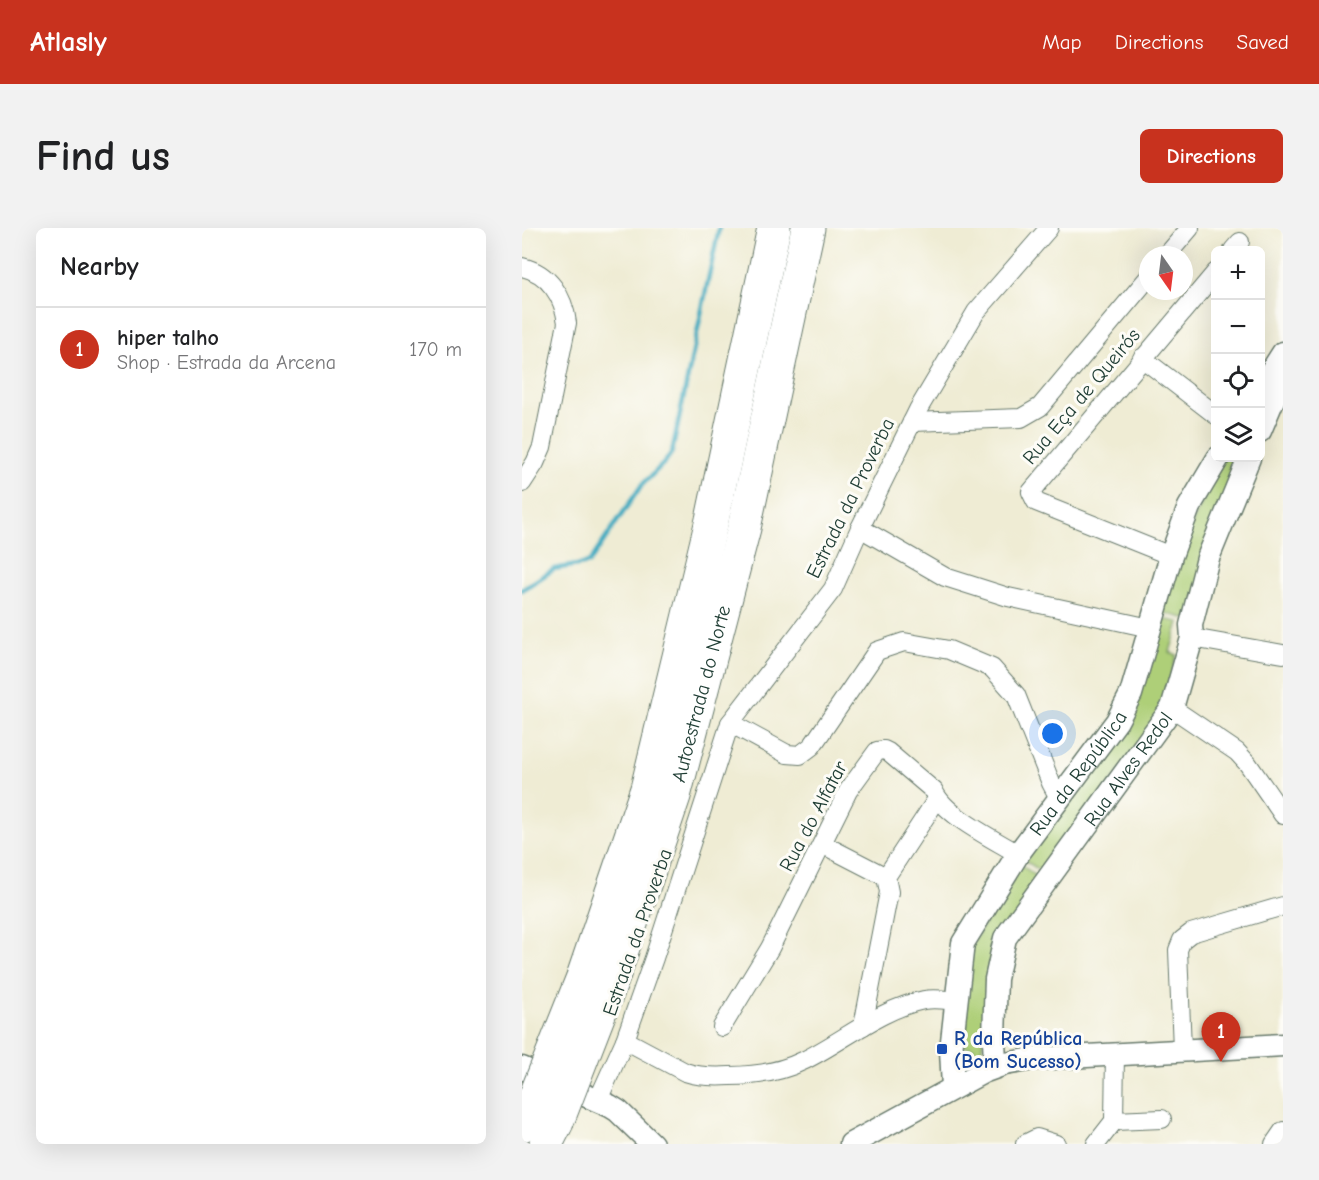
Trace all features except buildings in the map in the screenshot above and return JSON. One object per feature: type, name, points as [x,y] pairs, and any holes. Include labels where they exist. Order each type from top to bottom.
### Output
[{"type":"highway","name":"Autoestrada do Norte","points":[[597,980],[647,789],[712,520],[774,228]]},
{"type":"highway","name":"Autoestrada do Norte","points":[[539,1124],[674,796],[741,539],[808,228]]},
{"type":"street","name":"Estrada da Proverba","points":[[598,1100],[625,1040],[730,723],[833,589],[912,422],[976,312],[1049,228]]},
{"type":"street","points":[[1175,246],[1190,228]]},
{"type":"street","points":[[522,267],[539,273],[556,289],[566,313],[567,323],[542,447],[522,483]]},
{"type":"street","name":"Rua Eça de Queirós","points":[[1172,556],[1036,502],[1031,496],[1031,489],[1211,277]]},
{"type":"street","points":[[912,422],[1021,418],[1040,407],[1139,289]]},
{"type":"street","points":[[1265,381],[1283,353]]},
{"type":"street","points":[[1142,358],[1211,412]]},
{"type":"street","points":[[1265,419],[1283,376]]},
{"type":"street","name":"Rua da República","points":[[953,1087],[951,1050],[963,943],[1018,854],[1125,707],[1189,507],[1216,462]]},
{"type":"street","name":"Rua Alves Redol","points":[[995,1067],[996,979],[1005,938],[1172,708],[1192,639],[1191,622],[1208,558],[1247,462]]},
{"type":"street","points":[[860,528],[945,577],[1008,597],[1150,628]]},
{"type":"street","points":[[1192,639],[1283,654]]},
{"type":"street","points":[[730,723],[787,754],[800,755],[812,746],[877,651],[904,642],[949,650],[992,668],[1016,695],[1059,798]]},
{"type":"street","points":[[1172,708],[1238,752],[1283,815]]},
{"type":"street","name":"Rua do Alfatar","points":[[722,1027],[770,948],[848,791],[876,751],[888,752],[934,791],[937,799],[950,812],[1018,854]]},
{"type":"street","points":[[863,1026],[889,892],[886,877],[937,799]]},
{"type":"street","points":[[822,844],[886,877]]},
{"type":"street","points":[[1182,1049],[1178,950],[1182,940],[1191,933],[1283,906]]},
{"type":"street","points":[[625,1040],[695,1076],[767,1074],[805,1060],[863,1026],[925,1000],[956,1001]]},
{"type":"street","points":[[851,1144],[953,1087],[995,1067],[1033,1059],[1283,1045]]},
{"type":"street","points":[[1096,1144],[1114,1121],[1115,1053]]},
{"type":"street","points":[[522,1068],[598,1100],[618,1111],[652,1144]]},
{"type":"street","points":[[1114,1121],[1162,1119]]},
{"type":"street","points":[[1274,1144],[1283,1131]]},
{"type":"street","points":[[1025,1144],[1037,1138],[1056,1144]]},
{"type":"green space","points":[[1221,462],[1244,462],[1188,619],[1160,612],[1185,539]]},
{"type":"green space","points":[[1158,618],[1179,622],[1170,652],[1177,655],[1158,719],[1044,873],[1022,859],[1123,721]]},
{"type":"green space","points":[[1019,863],[1037,877],[987,1000],[981,1058],[972,1058],[974,1048],[963,1046],[964,1034],[958,1032],[965,957]]},
{"type":"waterway","points":[[522,590],[554,569],[589,563],[641,486],[672,452],[719,228]]},
{"type":"place","name":"R da República (Bom Sucesso)","points":[[942,1049]]},
{"type":"place","name":"hiper talho","points":[[1221,1062]]}]
